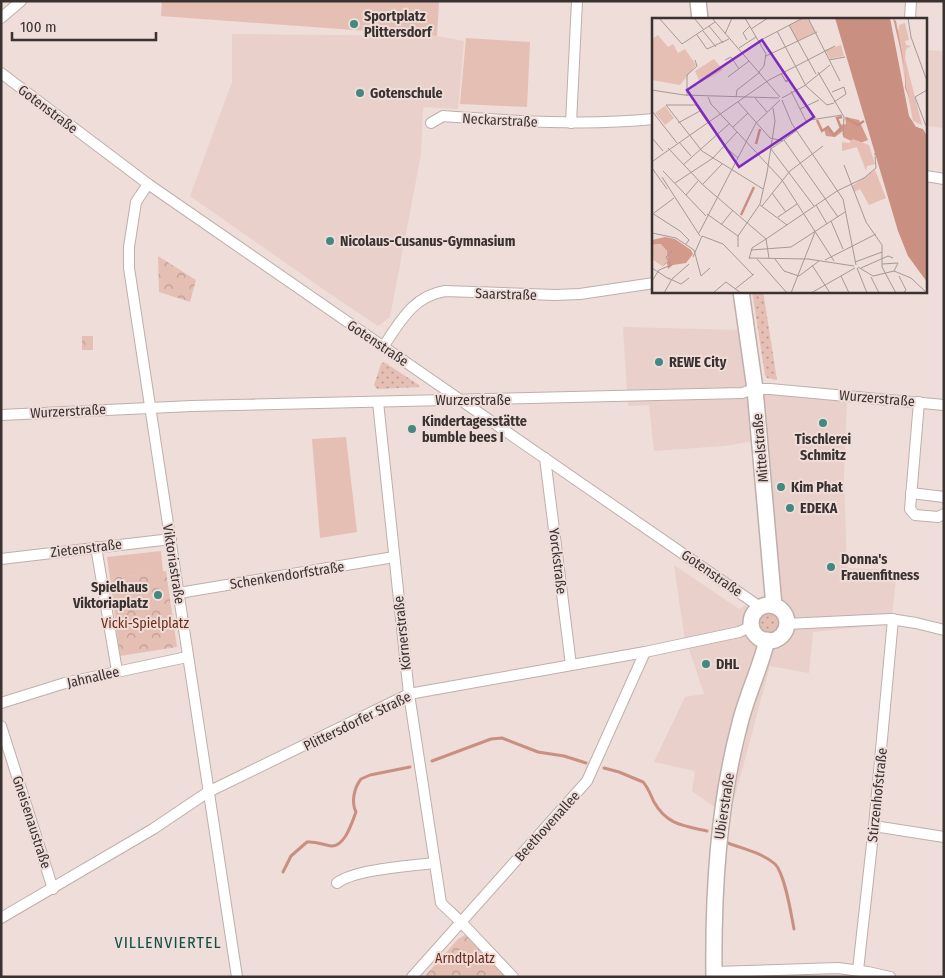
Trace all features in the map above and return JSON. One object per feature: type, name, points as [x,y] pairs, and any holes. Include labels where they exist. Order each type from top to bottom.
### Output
[{"type":"main road","points":[[698,1],[700,18]]},
{"type":"main road","name":"Mittelstraße","points":[[740,292],[755,389],[767,606]]},
{"type":"main road","points":[[767,606],[784,613],[786,624],[782,634],[772,640],[767,640],[757,636],[752,626],[753,615],[767,606]]},
{"type":"main road","name":"Ubierstraße","points":[[714,974],[716,871],[726,790],[740,722],[767,640]]},
{"type":"street","points":[[1,18],[22,1]]},
{"type":"street","points":[[571,123],[577,1]]},
{"type":"street","points":[[910,18],[911,1]]},
{"type":"street","name":"Gotenstraße","points":[[1,73],[148,184],[545,458],[767,606]]},
{"type":"street","name":"Neckarstraße","points":[[431,123],[443,116],[571,123],[652,119]]},
{"type":"street","points":[[928,176],[944,179]]},
{"type":"street","name":"Viktoriastraße","points":[[148,184],[136,202],[129,248],[129,268],[237,977]]},
{"type":"street","name":"Saarstraße","points":[[383,347],[412,306],[436,293],[445,291],[555,295],[588,293],[652,283]]},
{"type":"street","name":"Wurzerstraße","points":[[1,415],[151,408],[742,393],[755,389],[944,404]]},
{"type":"street","name":"Körnerstraße","points":[[378,402],[409,694],[434,863],[441,903],[445,909],[461,922]]},
{"type":"street","points":[[919,402],[909,505],[913,514],[938,517],[944,514]]},
{"type":"street","name":"Yorckstraße","points":[[545,458],[571,665]]},
{"type":"street","points":[[911,493],[944,497]]},
{"type":"street","name":"Zietenstraße","points":[[1,559],[171,539]]},
{"type":"street","points":[[96,547],[116,672]]},
{"type":"street","name":"Schenkendorfstraße","points":[[179,593],[394,557]]},
{"type":"street","points":[[786,624],[893,620],[944,630]]},
{"type":"street","name":"Stirzenhofstraße","points":[[858,970],[874,826],[893,620]]},
{"type":"street","name":"Plittersdorfer Straße","points":[[1,918],[153,829],[208,792],[409,694],[645,652],[740,632],[752,626]]},
{"type":"street","name":"Beethovenallee","points":[[412,977],[587,781],[645,652]]},
{"type":"street","name":"Jahnallee","points":[[1,703],[66,682],[187,656]]},
{"type":"street","name":"Gneisenaustraße","points":[[1,726],[53,889]]},
{"type":"street","points":[[874,826],[944,837]]},
{"type":"street","points":[[337,883],[344,878],[387,869],[434,863]]},
{"type":"street","points":[[461,922],[513,977]]},
{"type":"street","points":[[714,974],[838,968],[890,977]]},
{"type":"shaded area","points":[[232,34],[437,36],[464,41],[458,109],[423,107],[421,154],[390,317],[378,326],[190,196],[232,82]]},
{"type":"shaded area","points":[[928,50],[944,51],[944,128],[928,126]]},
{"type":"shaded area","points":[[623,327],[740,330],[752,394],[847,398],[844,476],[847,568],[897,570],[891,624],[813,632],[809,673],[770,666],[731,811],[713,806],[692,791],[695,771],[654,762],[685,697],[704,694],[684,634],[674,565],[739,609],[765,595],[754,441],[724,446],[654,451],[649,405],[628,406]]},
{"type":"green space","name":"Sportplatz Plittersdorf","points":[[162,1],[439,1],[437,36],[161,16]]},
{"type":"green space","points":[[466,38],[530,42],[527,107],[460,104]]},
{"type":"green space","points":[[158,256],[196,280],[190,302],[159,292]]},
{"type":"green space","points":[[752,292],[763,292],[777,380],[767,378]]},
{"type":"green space","points":[[82,336],[93,336],[93,350],[82,350]]},
{"type":"green space","points":[[384,362],[420,387],[377,389],[374,385],[381,364]]},
{"type":"green space","points":[[346,437],[357,532],[320,538],[312,439]]},
{"type":"green space","points":[[161,551],[163,572],[110,578],[107,557]]},
{"type":"green space","name":"Vicki-Spielplatz","points":[[166,571],[177,647],[120,656],[110,578]]},
{"type":"green space","points":[[765,613],[773,613],[779,619],[779,627],[773,633],[765,633],[759,627],[759,619]]},
{"type":"green space","name":"Arndtplatz","points":[[465,935],[470,937],[506,977],[424,977],[458,939]]},
{"type":"waterway","points":[[432,761],[491,739],[502,738],[538,752],[564,756],[586,763]]},
{"type":"waterway","points":[[283,872],[291,856],[307,842],[331,846],[340,843],[350,827],[356,812],[354,808],[354,795],[361,779],[370,775],[410,767]]},
{"type":"waterway","points":[[604,768],[643,782],[659,810],[670,820],[684,826],[707,831]]},
{"type":"waterway","points":[[728,843],[759,854],[770,860],[779,869],[785,885],[794,929]]},
{"type":"place","name":"Sportplatz Plittersdorf","points":[[354,24]]},
{"type":"place","name":"Gotenschule","points":[[360,93]]},
{"type":"place","name":"Nicolaus-Cusanus-Gymnasium","points":[[330,241]]},
{"type":"place","name":"REWE City","points":[[659,362]]},
{"type":"place","name":"Tischlerei Schmitz","points":[[823,423]]},
{"type":"place","name":"Kindertagesstätte bumble bees I","points":[[412,429]]},
{"type":"place","name":"Kim Phat","points":[[781,487]]},
{"type":"place","name":"EDEKA","points":[[790,508]]},
{"type":"place","name":"Donna's Frauenfitness","points":[[831,567]]},
{"type":"place","name":"Spielhaus Viktoriaplatz","points":[[158,595]]},
{"type":"place","name":"DHL","points":[[706,664]]},
{"type":"district","name":"VILLENVIERTEL","points":[[168,942]]}]
